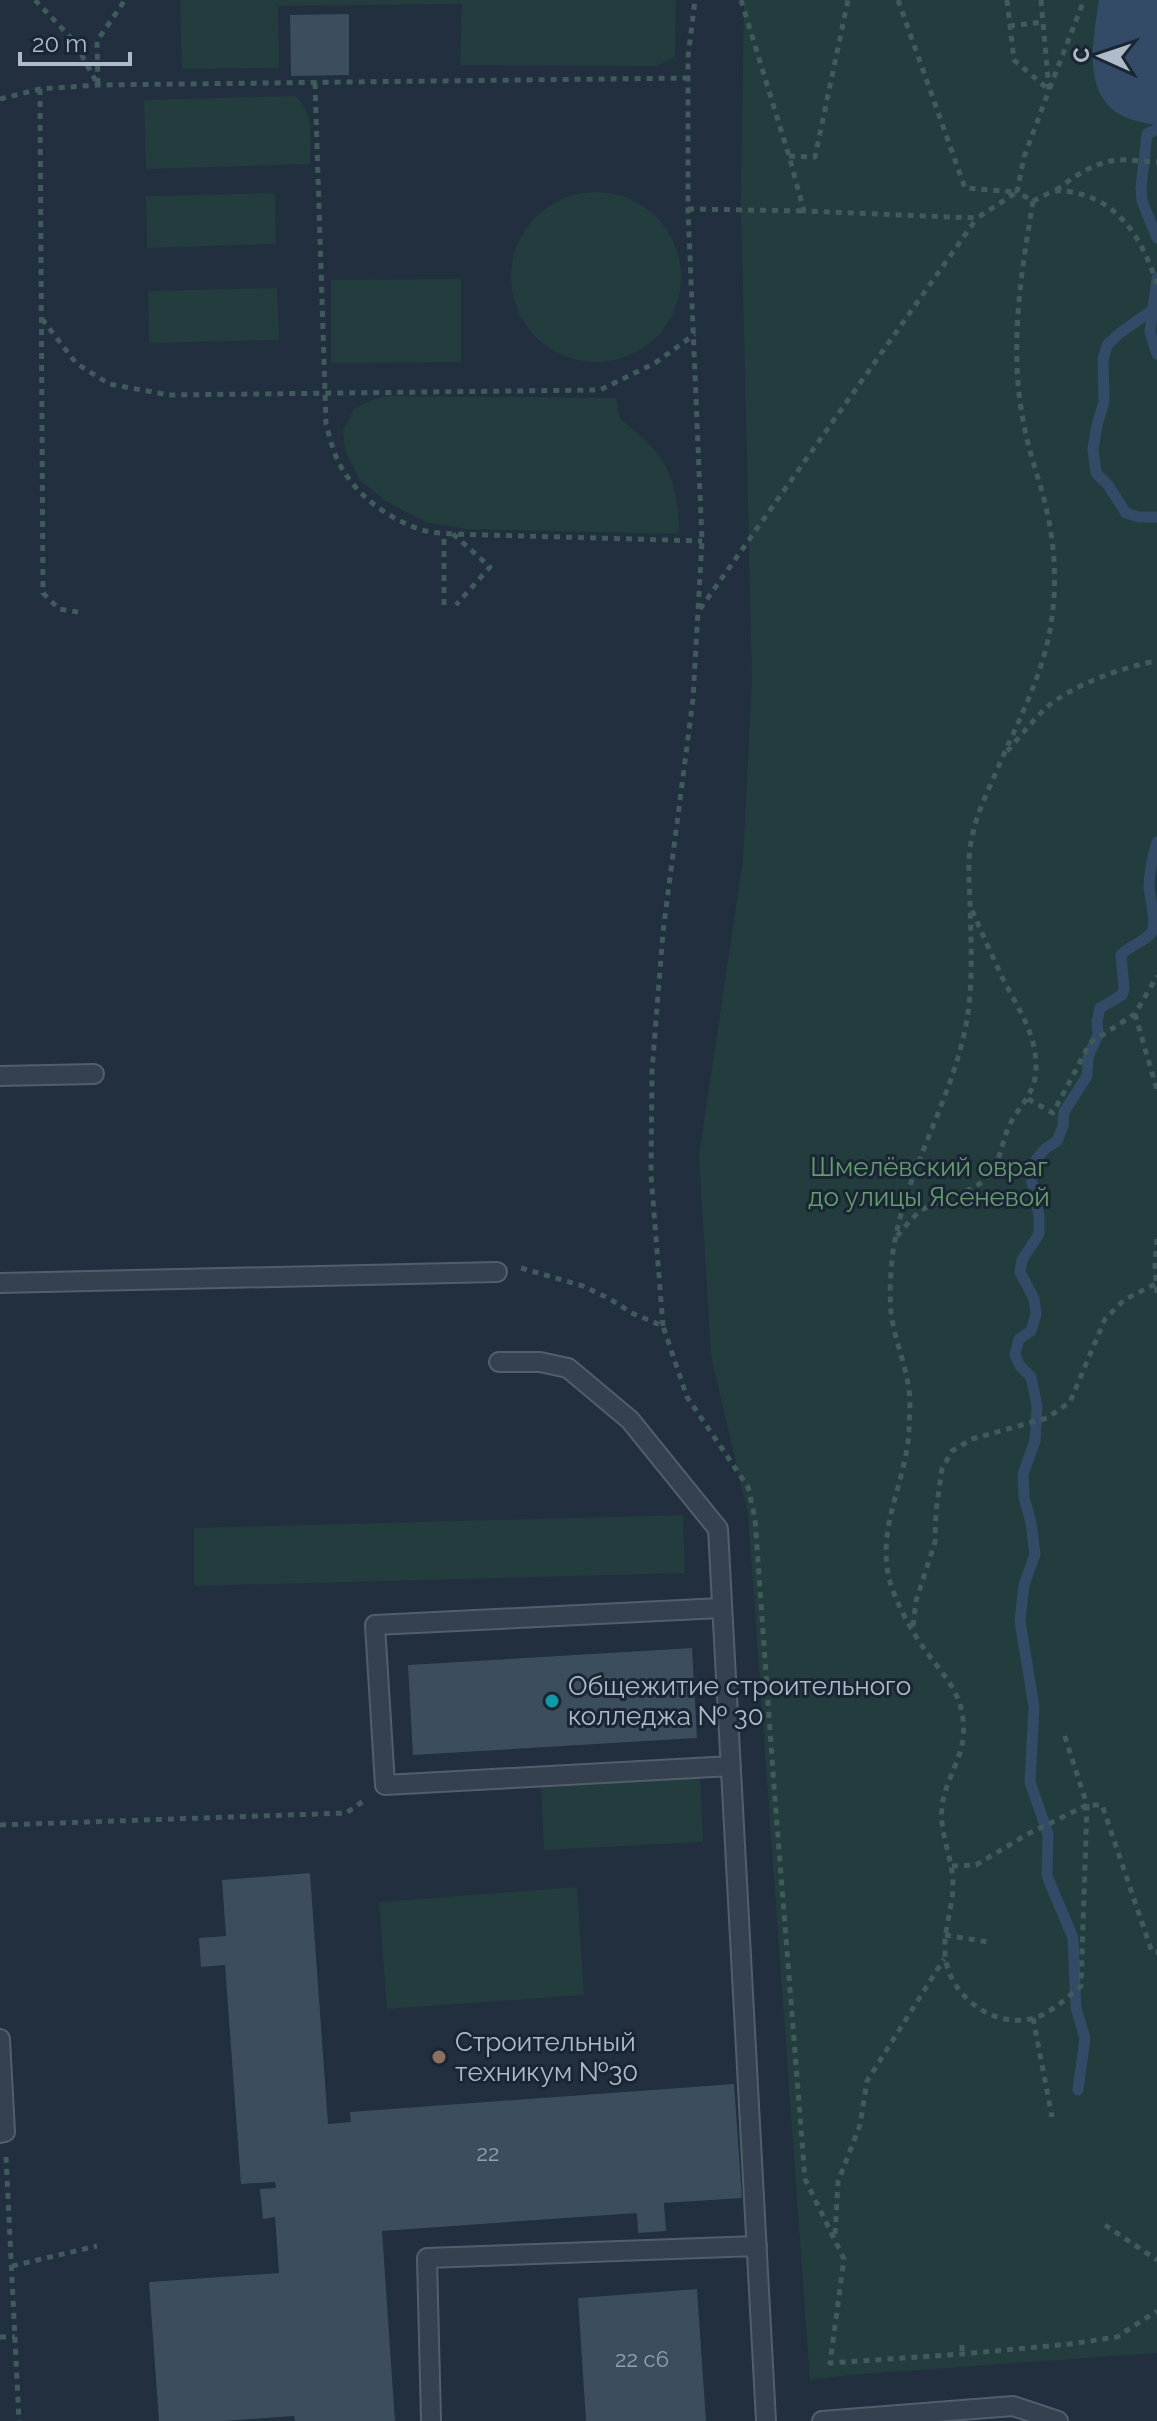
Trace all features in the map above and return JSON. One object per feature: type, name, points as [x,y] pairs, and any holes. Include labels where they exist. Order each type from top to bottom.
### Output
[{"type":"lane","points":[[0,1076],[94,1074]]},
{"type":"lane","points":[[0,1283],[504,1269]]},
{"type":"lane","points":[[499,1362],[540,1362],[568,1368],[630,1420],[718,1529],[766,2421]]},
{"type":"lane","points":[[721,1608],[375,1625],[385,1785],[731,1766]]},
{"type":"lane","points":[[0,2039],[2,2132]]},
{"type":"lane","points":[[431,2421],[427,2258],[757,2246]]},
{"type":"lane","points":[[822,2421],[1013,2406],[1058,2421]]},
{"type":"path","points":[[35,0],[74,41],[98,85]]},
{"type":"path","points":[[98,85],[97,41],[125,0]]},
{"type":"path","points":[[695,0],[688,57],[688,209],[702,541],[691,715],[663,932],[652,1071],[651,1175],[663,1326],[687,1397],[748,1487],[755,1519],[805,2179],[844,2259],[830,2363],[962,2354],[1117,2337],[1157,2311]]},
{"type":"path","points":[[741,0],[804,211]]},
{"type":"path","points":[[789,156],[815,157],[848,0]]},
{"type":"path","points":[[898,0],[965,188],[1017,192],[1033,201]]},
{"type":"path","points":[[1007,0],[1014,60],[1049,90]]},
{"type":"path","points":[[1041,0],[1049,90]]},
{"type":"path","points":[[699,609],[977,218],[1017,192],[1024,157],[1084,0]]},
{"type":"path","points":[[1009,26],[1043,22]]},
{"type":"path","points":[[0,99],[40,89],[98,85],[688,78]]},
{"type":"path","points":[[315,83],[326,424],[335,456],[358,490],[367,500],[397,519],[423,531],[702,541]]},
{"type":"path","points":[[40,89],[43,593],[59,609],[84,613]]},
{"type":"path","points":[[1033,201],[1104,162],[1157,162]]},
{"type":"path","points":[[1055,191],[1097,198],[1117,211],[1149,260],[1157,284]]},
{"type":"path","points":[[1033,201],[1017,311],[1017,384],[1054,554],[1052,621],[1033,691],[972,835],[968,1015],[958,1057],[907,1198],[891,1266],[891,1314],[910,1393],[909,1435],[889,1514],[886,1560],[897,1602],[921,1645],[952,1683],[959,1702],[963,1743],[947,1783],[942,1807],[942,1829],[952,1866],[953,1889],[945,1935],[945,1958],[950,1977],[961,1994],[988,2014],[1033,2018],[1061,2003],[1081,1986],[1087,1805],[1064,1734]]},
{"type":"path","points":[[688,209],[977,218]]},
{"type":"path","points":[[42,319],[76,363],[109,384],[169,395],[600,390],[655,363],[695,334]]},
{"type":"path","points":[[444,533],[444,605]]},
{"type":"path","points":[[453,534],[490,567],[456,605]]},
{"type":"path","points":[[1004,754],[1048,706],[1090,682],[1135,665],[1157,661]]},
{"type":"path","points":[[896,1237],[920,1211],[982,1182],[995,1167],[1007,1131],[1028,1099],[1035,1079],[1033,1039],[1025,1017],[1005,983],[970,906]]},
{"type":"path","points":[[1028,1099],[1053,1113],[1090,1043],[1135,1014],[1157,976]]},
{"type":"path","points":[[1135,1014],[1157,1090]]},
{"type":"path","points":[[1157,1239],[1157,1294]]},
{"type":"path","points":[[504,1269],[583,1286],[663,1326]]},
{"type":"path","points":[[913,1627],[916,1601],[935,1542],[942,1469],[952,1451],[972,1439],[1047,1418],[1070,1402],[1105,1319],[1124,1300],[1156,1283]]},
{"type":"path","points":[[952,1866],[976,1865],[1026,1835],[1087,1805],[1102,1805],[1154,1952]]},
{"type":"path","points":[[0,1825],[346,1813]]},
{"type":"path","points":[[945,1935],[988,1942]]},
{"type":"path","points":[[835,2238],[838,2182],[860,2125],[867,2081],[945,1958]]},
{"type":"path","points":[[1033,2018],[1052,2117]]},
{"type":"path","points":[[2,2132],[19,2421]]},
{"type":"path","points":[[1105,2225],[1157,2260]]},
{"type":"path","points":[[12,2266],[97,2246]]},
{"type":"path","points":[[0,2337],[15,2337]]},
{"type":"path","points":[[962,2345],[962,2354]]},
{"type":"green space","points":[[180,0],[676,0],[675,57],[657,66],[460,65],[462,4],[278,6],[279,68],[182,69]]},
{"type":"green space","name":"Шмелёвский овраг до улицы Ясеневой","points":[[744,0],[1157,0],[1157,2353],[810,2380],[748,1514],[711,1356],[699,1155],[743,860],[752,681],[741,202]]},
{"type":"green space","points":[[295,96],[309,118],[310,164],[146,169],[144,100]]},
{"type":"green space","points":[[596,192],[629,198],[656,217],[675,244],[681,277],[675,310],[656,337],[629,356],[596,362],[563,356],[536,337],[517,310],[511,277],[517,244],[536,217],[563,198]]},
{"type":"green space","points":[[275,193],[276,244],[147,248],[146,196]]},
{"type":"green space","points":[[461,279],[461,362],[331,363],[331,280]]},
{"type":"green space","points":[[277,288],[279,340],[149,343],[148,291]]},
{"type":"green space","points":[[389,396],[616,398],[620,419],[659,455],[666,468],[676,496],[679,534],[468,529],[425,522],[384,500],[360,480],[345,451],[343,430],[354,409],[374,399]]},
{"type":"green space","points":[[683,1515],[685,1573],[194,1586],[194,1528]]},
{"type":"green space","points":[[700,1774],[703,1842],[544,1850],[541,1783]]},
{"type":"green space","points":[[577,1887],[584,1995],[387,2009],[379,1902]]},
{"type":"water","points":[[1099,0],[1157,0],[1157,125],[1121,115],[1108,105],[1100,93],[1093,63]]},
{"type":"building","points":[[349,14],[349,75],[291,76],[290,15]]},
{"type":"building","name":"Общежитие строительного колледжа № 30","points":[[692,1648],[697,1738],[413,1755],[408,1665]]},
{"type":"building","points":[[310,1873],[328,2124],[351,2122],[350,2112],[734,2084],[742,2198],[664,2203],[666,2231],[638,2233],[637,2213],[382,2231],[395,2421],[295,2421],[294,2416],[159,2421],[149,2282],[279,2273],[275,2217],[263,2219],[260,2189],[276,2188],[275,2182],[241,2184],[225,1965],[201,1967],[199,1938],[226,1936],[222,1880]]},
{"type":"building","points":[[697,2289],[706,2421],[586,2421],[578,2298]]},
{"type":"waterway","points":[[1157,129],[1147,134],[1141,188],[1142,201],[1157,238]]},
{"type":"waterway","points":[[1157,278],[1150,332],[1157,354]]},
{"type":"waterway","points":[[1151,311],[1107,345],[1103,360],[1104,402],[1093,449],[1096,473],[1126,513],[1157,517]]},
{"type":"waterway","points":[[1078,2090],[1085,2038],[1076,2008],[1073,1938],[1047,1876],[1048,1834],[1030,1782],[1034,1707],[1020,1621],[1024,1585],[1035,1554],[1024,1497],[1023,1474],[1035,1441],[1037,1406],[1031,1377],[1020,1366],[1015,1355],[1019,1339],[1031,1331],[1036,1314],[1034,1299],[1020,1272],[1022,1260],[1039,1234],[1039,1216],[1031,1178],[1036,1160],[1057,1141],[1064,1112],[1087,1076],[1088,1057],[1098,1035],[1100,1008],[1122,995],[1121,955],[1152,932],[1154,917],[1149,881],[1157,842]]},
{"type":"place","name":"Общежитие строительного колледжа № 30","points":[[552,1701]]},
{"type":"place","name":"Строительный техникум №30","points":[[439,2057]]}]
